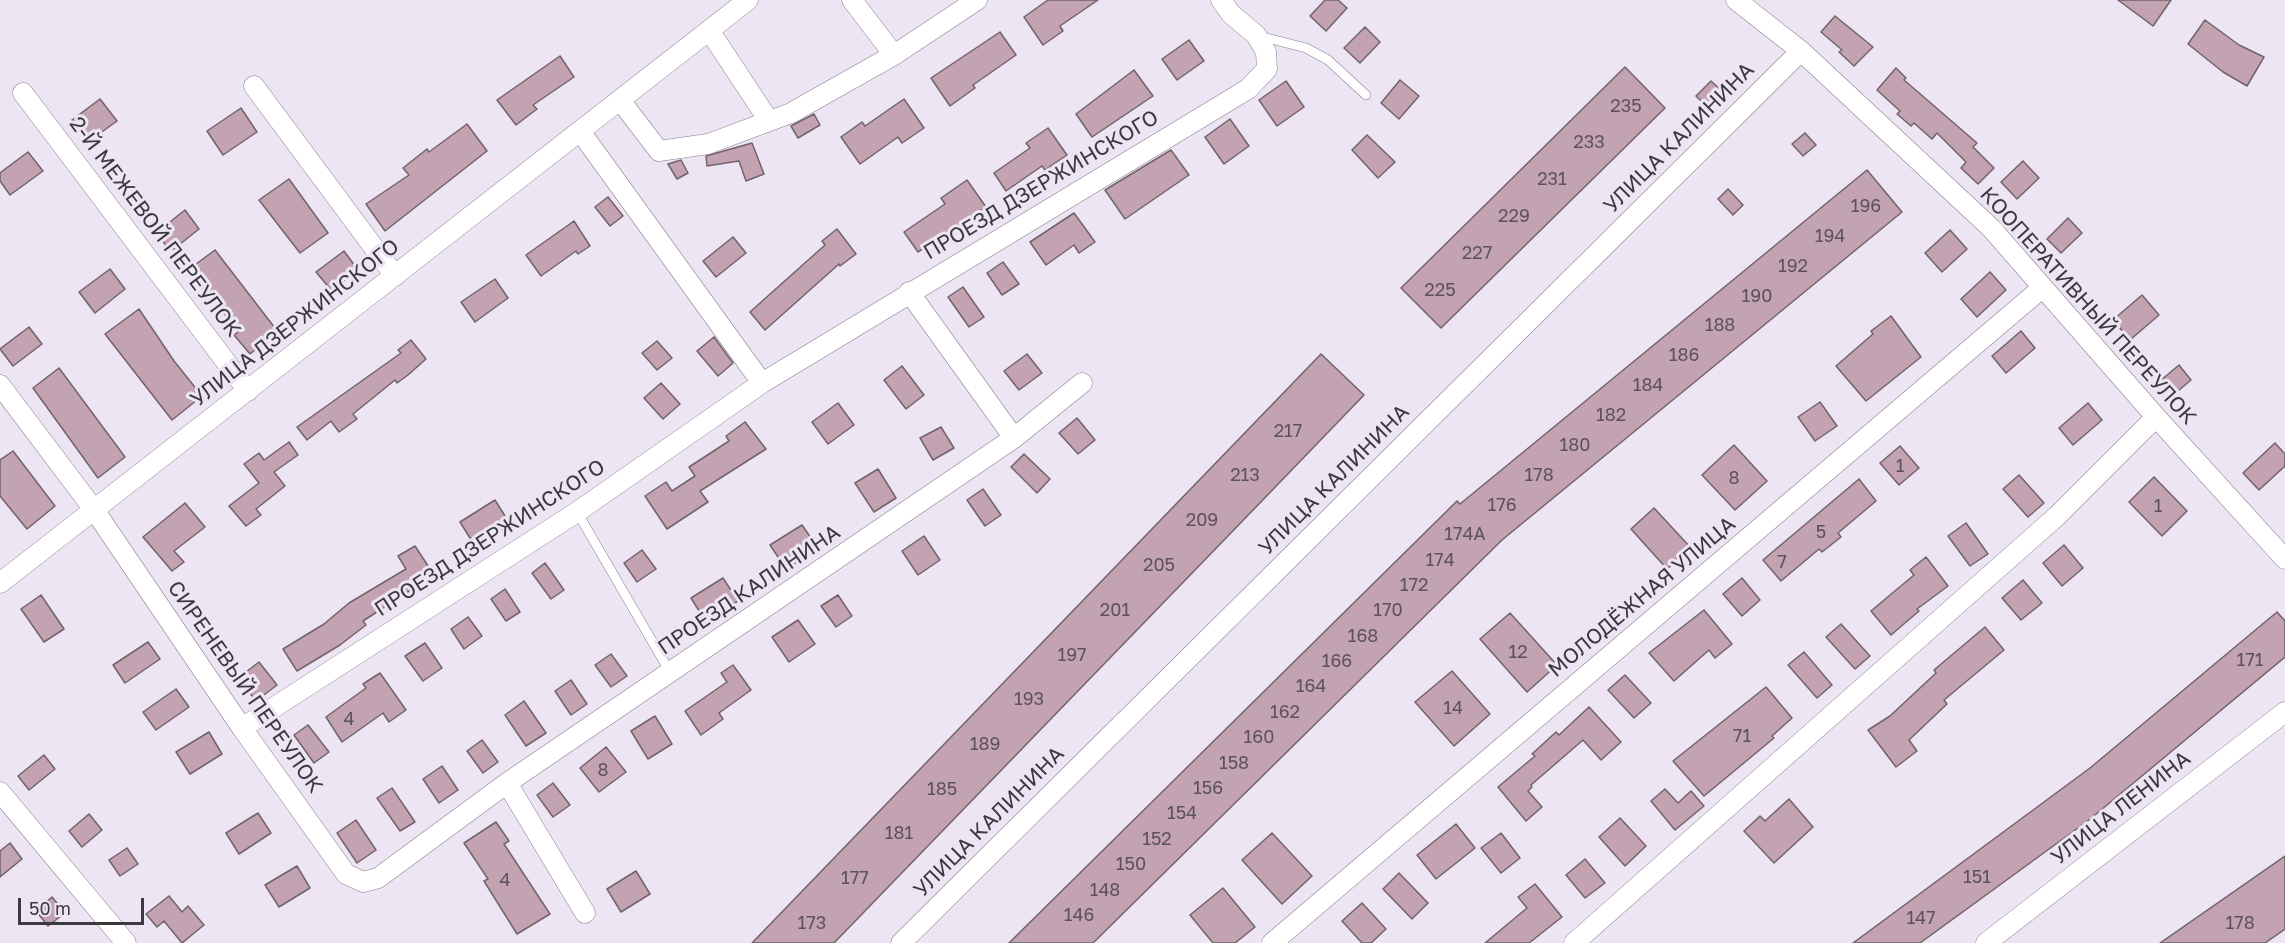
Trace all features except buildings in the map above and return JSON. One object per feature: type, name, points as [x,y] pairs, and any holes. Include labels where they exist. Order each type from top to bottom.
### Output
[{"type":"street","name":"УЛИЦА ДЗЕРЖИНСКОГО","points":[[0,583],[748,0]]},
{"type":"street","points":[[852,0],[894,55]]},
{"type":"street","points":[[620,100],[659,151],[708,144],[791,113],[894,55],[977,0]]},
{"type":"street","name":"ПРОЕЗД ДЗЕРЖИНСКОГО","points":[[242,728],[577,512],[762,384],[909,292],[1248,89],[1268,69],[1266,52],[1256,35],[1232,14],[1221,0]]},
{"type":"street","name":"КООПЕРАТИВНЫЙ ПЕРЕУЛОК","points":[[1736,0],[1801,51],[1991,228],[2156,417],[2285,559]]},
{"type":"street","points":[[709,30],[769,121]]},
{"type":"street","name":"УЛИЦА КАЛИНИНА","points":[[901,943],[1801,51]]},
{"type":"street","points":[[254,86],[395,276]]},
{"type":"street","name":"2-Й МЕЖЕВОЙ ПЕРЕУЛОК","points":[[23,93],[248,391]]},
{"type":"street","points":[[580,131],[762,384]]},
{"type":"street","name":"МОЛОДЁЖНАЯ УЛИЦА","points":[[1272,943],[2042,288]]},
{"type":"street","points":[[909,292],[1014,438]]},
{"type":"street","name":"ПРОЕЗД КАЛИНИНА","points":[[363,882],[378,878],[507,783],[1014,438],[1082,383]]},
{"type":"street","name":"СИРЕНЕВЫЙ ПЕРЕУЛОК","points":[[0,385],[95,511],[242,728],[346,874],[363,882]]},
{"type":"street","points":[[1574,943],[2057,516],[2156,417]]},
{"type":"street","name":"УЛИЦА ЛЕНИНА","points":[[1986,943],[2285,712]]},
{"type":"street","points":[[507,783],[585,913]]},
{"type":"street","points":[[0,792],[126,943]]},
{"type":"lane","points":[[1256,35],[1306,48],[1328,60],[1366,95]]},
{"type":"lane","points":[[577,512],[670,672]]}]
